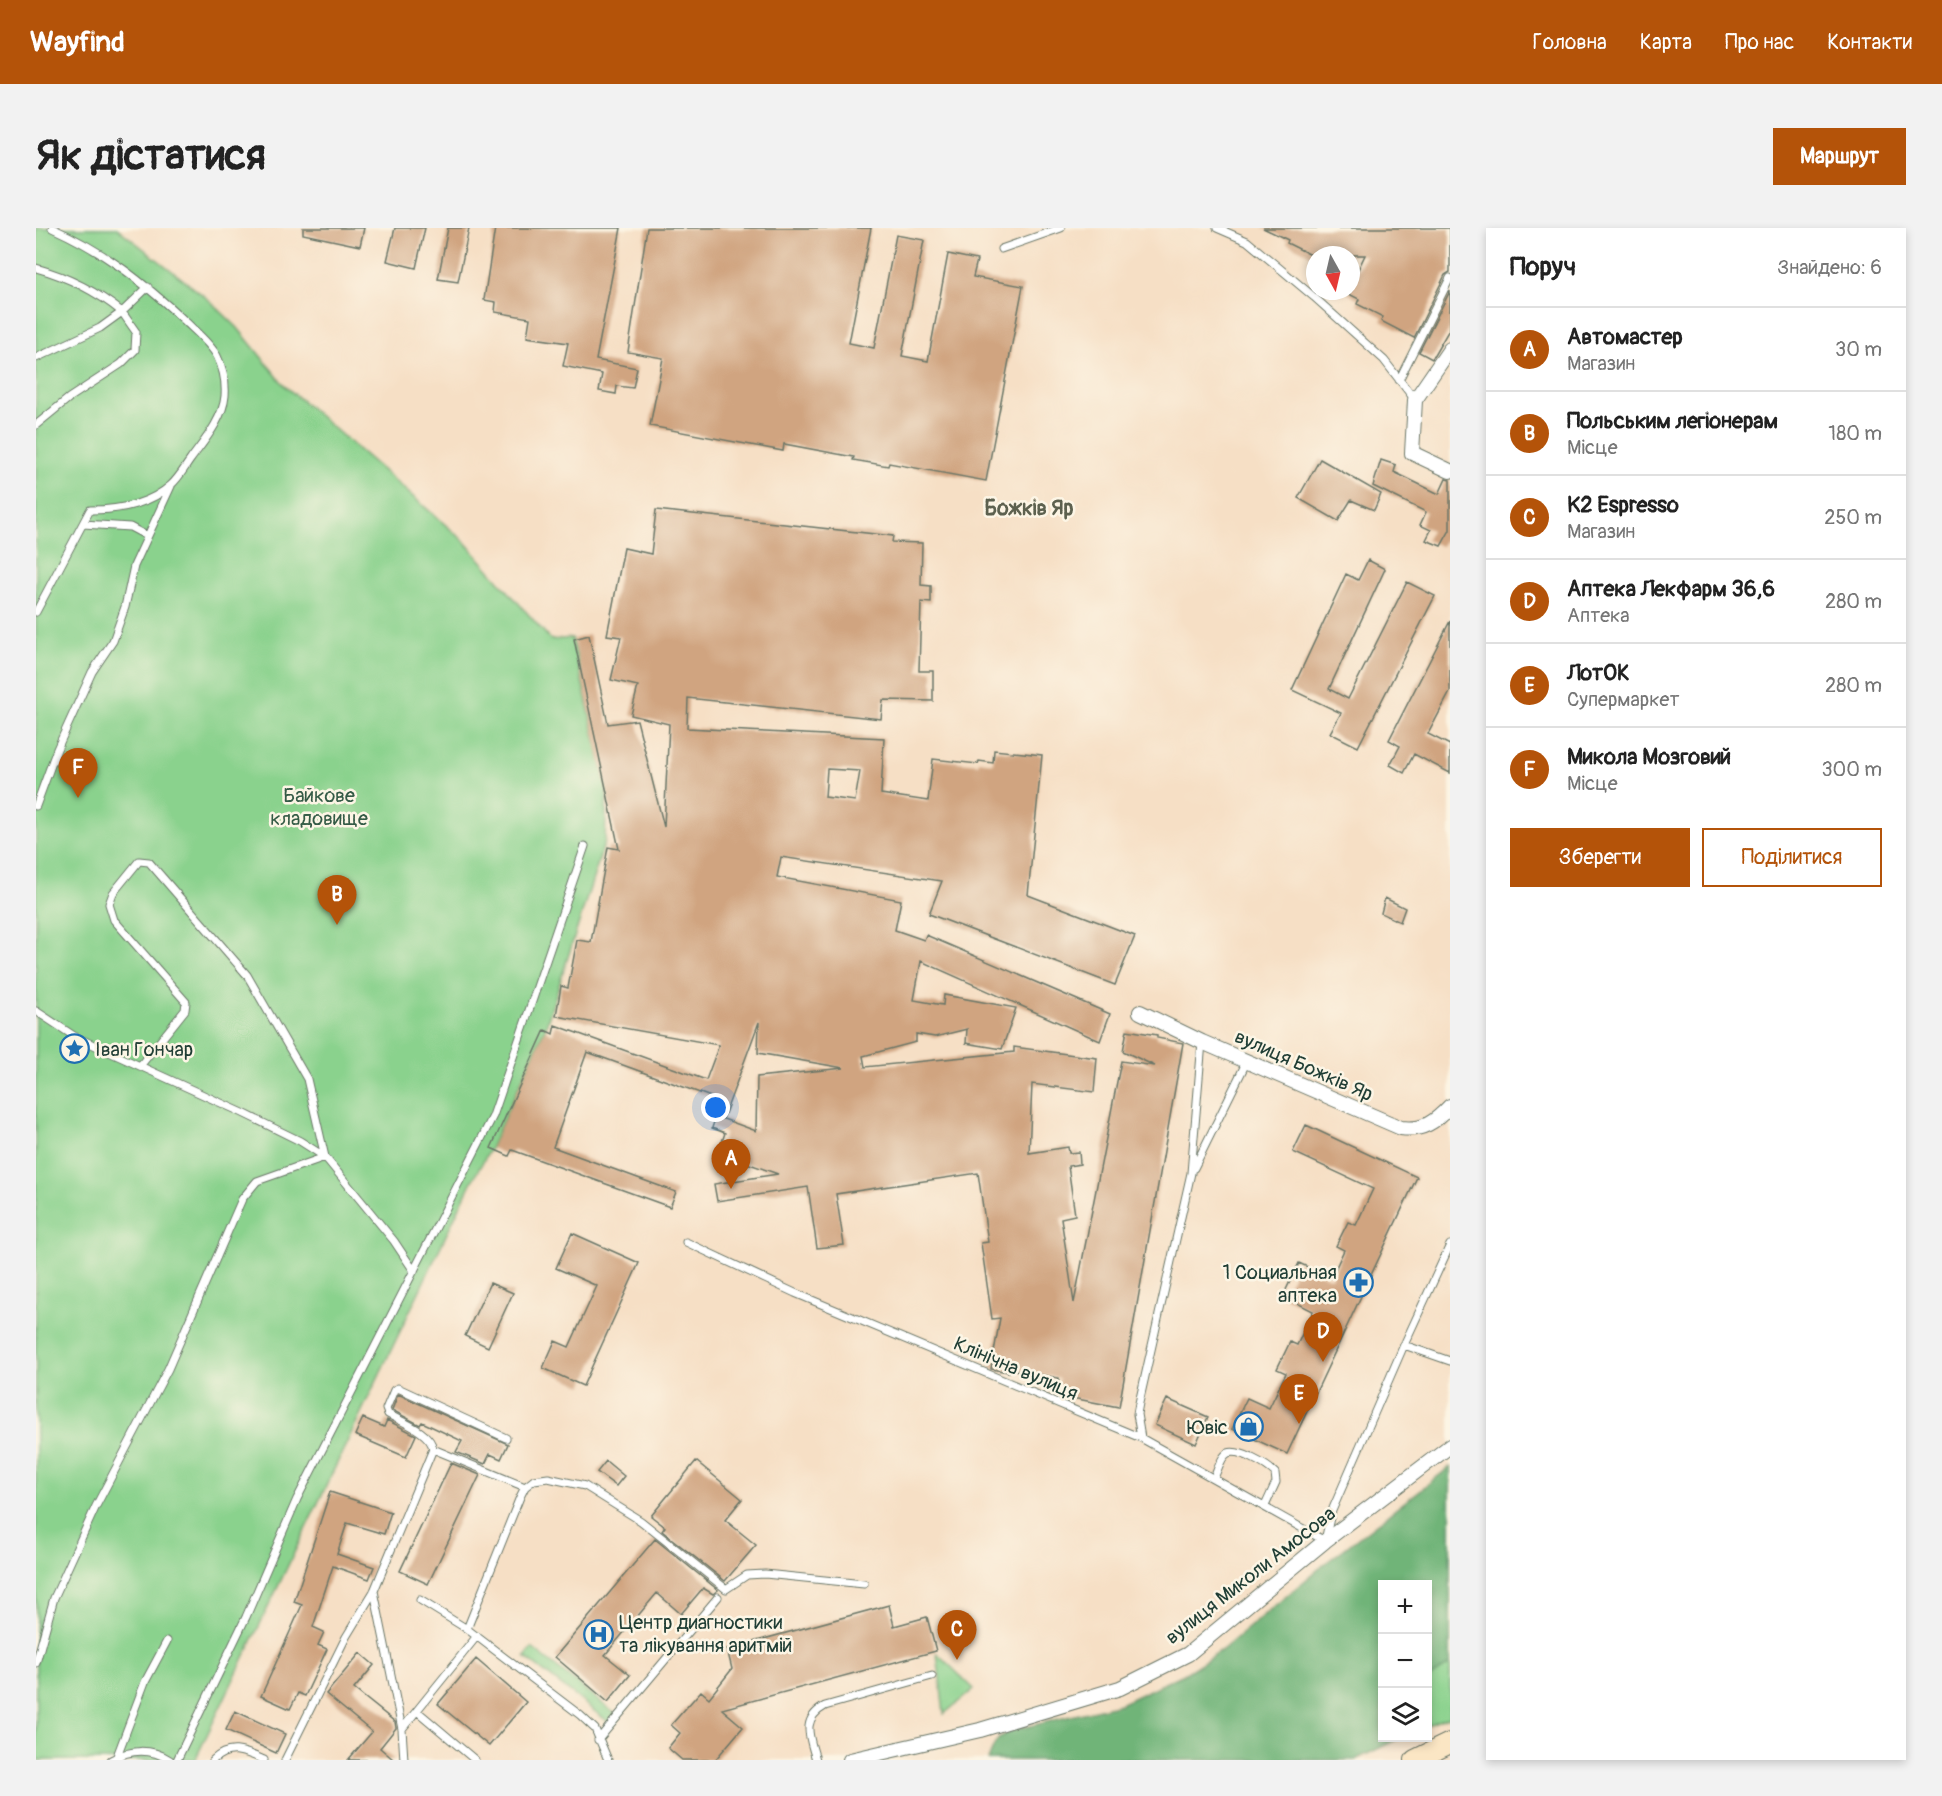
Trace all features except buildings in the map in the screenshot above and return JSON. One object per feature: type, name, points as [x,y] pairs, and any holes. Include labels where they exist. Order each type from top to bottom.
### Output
[{"type":"main road","points":[[1415,1760],[1450,1743]]},
{"type":"street","points":[[1450,349],[1415,400],[1412,453],[1450,471]]},
{"type":"street","name":"вулиця Божків Яр","points":[[1140,1012],[1202,1042],[1401,1128],[1422,1128],[1432,1123],[1450,1106]]},
{"type":"street","name":"вулиця Миколи Амосова","points":[[850,1760],[980,1730],[1120,1688],[1188,1654],[1325,1541],[1450,1446]]},
{"type":"lane","points":[[36,806],[57,749],[92,672],[113,641],[125,607],[134,566],[147,536],[172,484],[198,450],[222,411],[225,396],[224,375],[216,354],[202,338],[148,287],[116,262],[52,228]]},
{"type":"lane","points":[[1001,249],[1061,228]]},
{"type":"lane","points":[[1217,228],[1247,242],[1314,297],[1384,360],[1415,400]]},
{"type":"lane","points":[[36,268],[60,275],[103,297],[122,312],[136,332],[135,350],[121,364],[69,398],[36,425]]},
{"type":"lane","points":[[1399,380],[1450,278]]},
{"type":"lane","points":[[36,358],[100,328],[122,312],[148,287]]},
{"type":"lane","points":[[36,612],[90,510],[113,510],[152,499],[172,484]]},
{"type":"lane","points":[[83,524],[130,527],[147,536]]},
{"type":"lane","points":[[177,1760],[246,1617],[297,1499],[493,1116],[585,846]]},
{"type":"lane","points":[[140,1066],[185,1010],[186,1002],[114,920],[109,904],[113,893],[139,861],[149,862],[247,975],[307,1079],[325,1157]]},
{"type":"lane","points":[[36,1011],[74,1036],[262,1122],[300,1141],[325,1157],[394,1241],[414,1271]]},
{"type":"lane","points":[[1141,1438],[1137,1414],[1139,1402],[1191,1173],[1202,1042]]},
{"type":"lane","points":[[1191,1173],[1247,1061]]},
{"type":"lane","points":[[36,1663],[54,1599],[96,1506],[168,1369],[242,1199],[257,1181],[325,1157]]},
{"type":"lane","name":"Клінічна вулиця","points":[[687,1242],[795,1293],[1141,1438],[1325,1541]]},
{"type":"lane","points":[[1325,1541],[1331,1513],[1450,1245]]},
{"type":"lane","points":[[1404,1345],[1450,1361]]},
{"type":"lane","points":[[285,1760],[346,1637],[374,1591],[433,1449],[432,1442],[426,1436],[388,1414],[386,1409],[394,1390],[398,1388],[506,1438]]},
{"type":"lane","points":[[433,1449],[525,1487]]},
{"type":"lane","points":[[1214,1478],[1224,1456],[1228,1453],[1239,1453],[1268,1466],[1275,1473],[1276,1482],[1265,1506]]},
{"type":"lane","points":[[467,1629],[525,1487],[534,1480],[548,1478],[585,1486],[641,1521],[726,1589],[747,1575],[765,1574],[864,1584]]},
{"type":"lane","points":[[374,1591],[402,1729],[404,1760]]},
{"type":"lane","points":[[598,1740],[718,1597]]},
{"type":"lane","points":[[420,1600],[477,1636],[580,1715],[595,1730],[608,1760]]},
{"type":"lane","points":[[402,1729],[477,1636]]},
{"type":"lane","points":[[114,1758],[145,1682],[167,1641]]},
{"type":"lane","points":[[816,1760],[808,1729],[815,1712],[825,1706],[932,1676]]},
{"type":"lane","points":[[417,1711],[475,1760]]},
{"type":"lane","points":[[114,1758],[142,1750],[163,1755],[170,1760]]},
{"type":"lane","points":[[213,1760],[224,1751],[243,1751],[264,1760]]},
{"type":"green space","name":"Байкове кладовище","points":[[36,228],[117,228],[208,299],[237,327],[285,386],[463,540],[551,640],[572,638],[607,789],[605,841],[545,1029],[490,1149],[471,1183],[195,1760],[36,1760]]},
{"type":"green space","points":[[1450,1467],[1450,1664],[1432,1676],[1432,1580],[1378,1580],[1378,1742],[1392,1742],[1355,1760],[988,1760],[997,1741],[1014,1730],[1120,1704],[1184,1674],[1222,1650],[1327,1562]]},
{"type":"green space","points":[[532,1648],[618,1716],[611,1724],[525,1657]]},
{"type":"green space","points":[[937,1653],[974,1689],[944,1714]]},
{"type":"green space","points":[[1450,1664],[1450,1716],[1432,1723],[1432,1688],[1432,1676]]},
{"type":"place","name":"Микола Мозговий","points":[[78,798]]},
{"type":"place","name":"Польським легіонерам","points":[[337,925]]},
{"type":"place","name":"Іван Гончар","points":[[74,1049]]},
{"type":"place","name":"Автомастер","points":[[731,1189]]},
{"type":"place","name":"1 Социальная аптека","points":[[1358,1283]]},
{"type":"place","name":"Аптека Лекфарм 36,6","points":[[1323,1362]]},
{"type":"place","name":"ЛотОК","points":[[1299,1424]]},
{"type":"place","name":"Ювіс","points":[[1249,1427]]},
{"type":"place","name":"Центр диагностики та лікування аритмій","points":[[598,1634]]},
{"type":"place","name":"K2 Espresso","points":[[957,1660]]},
{"type":"district","name":"Божків Яр","points":[[1029,508]]}]
